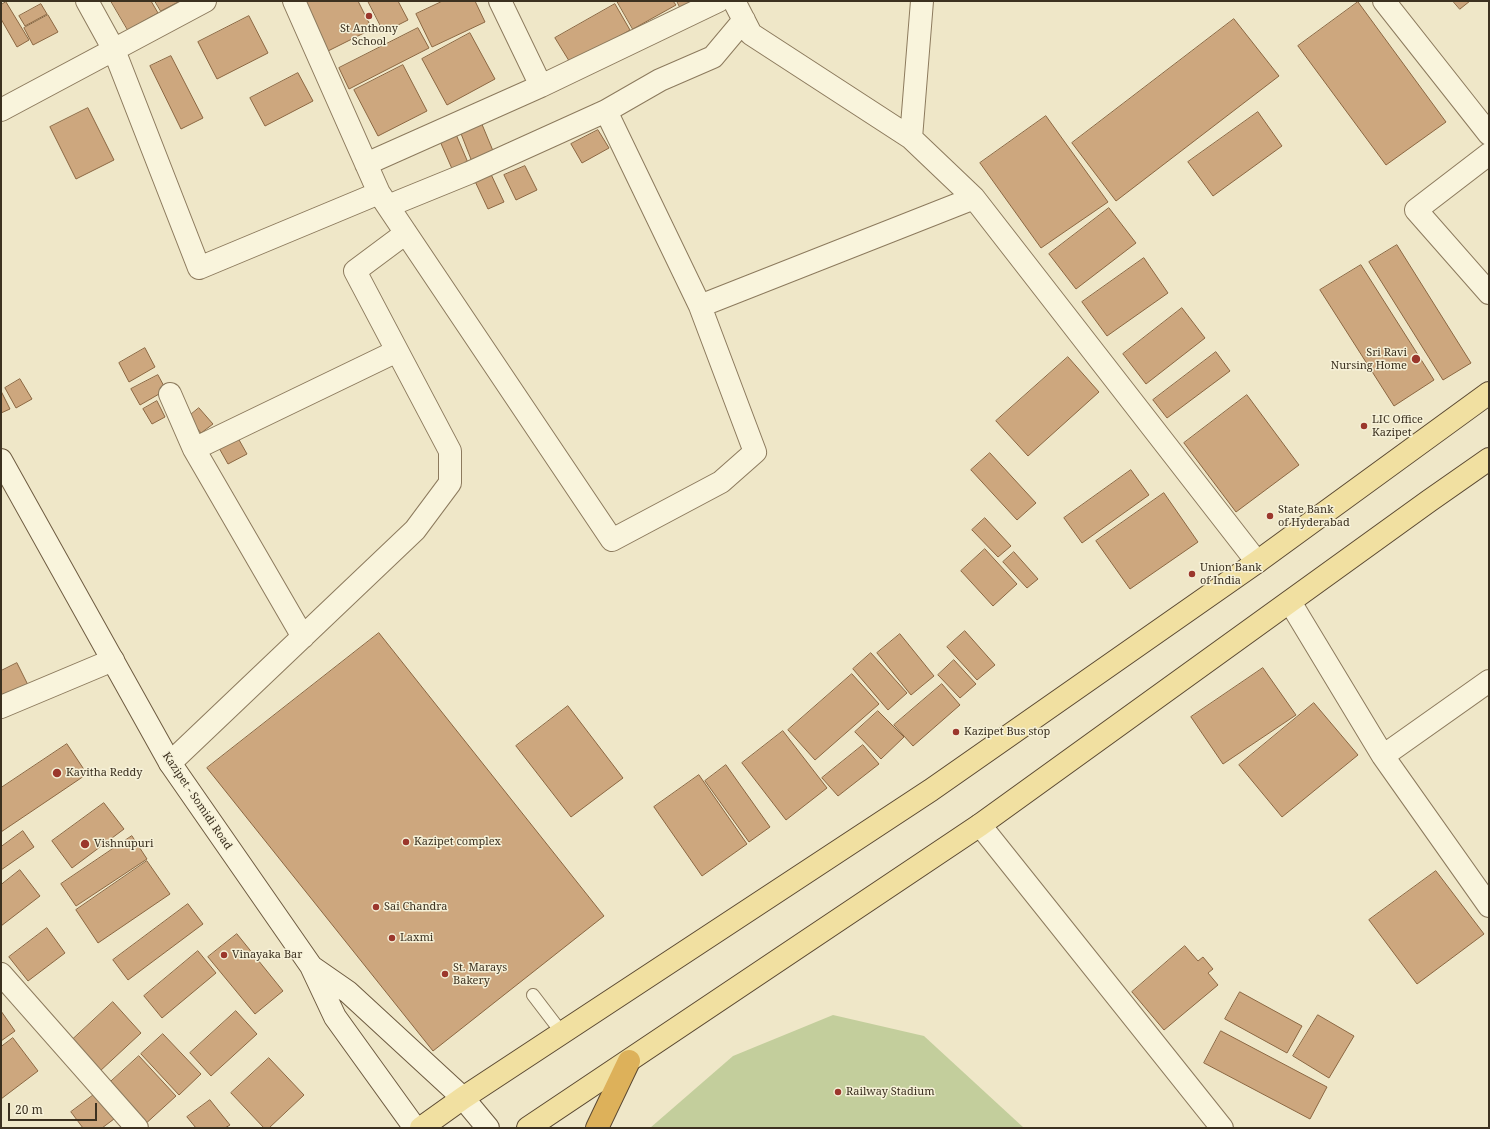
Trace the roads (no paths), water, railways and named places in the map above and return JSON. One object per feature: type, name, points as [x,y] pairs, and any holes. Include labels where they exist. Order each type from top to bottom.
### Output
[{"type":"highway","points":[[597,1128],[629,1061]]},
{"type":"main road","points":[[420,1128],[931,790],[1257,562],[1489,393]]},
{"type":"main road","points":[[528,1128],[980,824],[1290,602],[1428,501],[1489,459]]},
{"type":"street","points":[[87,1],[114,50],[199,268],[383,200],[469,173],[606,111],[660,80],[712,57],[744,20]]},
{"type":"street","points":[[1,110],[204,1]]},
{"type":"street","points":[[294,1],[383,200],[612,540],[720,482],[755,452],[700,306],[606,111]]},
{"type":"street","points":[[500,1],[541,86]]},
{"type":"street","points":[[366,164],[541,86],[718,1]]},
{"type":"street","points":[[734,1],[751,34],[911,138],[974,198],[1257,562]]},
{"type":"street","points":[[911,138],[922,1]]},
{"type":"street","points":[[1384,1],[1489,134]]},
{"type":"street","points":[[1489,154],[1416,210],[1489,293]]},
{"type":"street","points":[[700,306],[974,198]]},
{"type":"street","points":[[170,763],[415,530],[450,483],[450,451],[355,271],[406,233]]},
{"type":"street","points":[[194,449],[397,351]]},
{"type":"street","points":[[170,394],[194,449],[303,637]]},
{"type":"street","name":"Kazipet - Somidi Road","points":[[1,460],[170,763],[311,966],[335,1017],[415,1128]]},
{"type":"street","points":[[1290,602],[1383,756],[1489,906]]},
{"type":"street","points":[[1,707],[113,660]]},
{"type":"street","points":[[1383,756],[1489,681]]},
{"type":"street","points":[[980,824],[1222,1128]]},
{"type":"street","points":[[311,966],[348,992],[464,1098],[488,1128]]},
{"type":"street","points":[[1,974],[137,1128]]},
{"type":"lane","points":[[533,995],[562,1034]]},
{"type":"place","name":"St Anthony School","points":[[369,16]]},
{"type":"place","name":"Sri Ravi Nursing Home","points":[[1416,359]]},
{"type":"place","name":"LIC Office Kazipet","points":[[1364,426]]},
{"type":"place","name":"State Bank of Hyderabad","points":[[1270,516]]},
{"type":"place","name":"Union Bank of India","points":[[1192,574]]},
{"type":"place","name":"Kazipet Bus stop","points":[[956,732]]},
{"type":"place","name":"Kavitha Reddy","points":[[57,773]]},
{"type":"place","name":"Kazipet complex","points":[[406,842]]},
{"type":"place","name":"Vishnupuri","points":[[85,844]]},
{"type":"place","name":"Sai Chandra","points":[[376,907]]},
{"type":"place","name":"Laxmi","points":[[392,938]]},
{"type":"place","name":"Vinayaka Bar","points":[[224,955]]},
{"type":"place","name":"St. Marays Bakery","points":[[445,974]]},
{"type":"place","name":"Railway Stadium","points":[[838,1092]]}]
